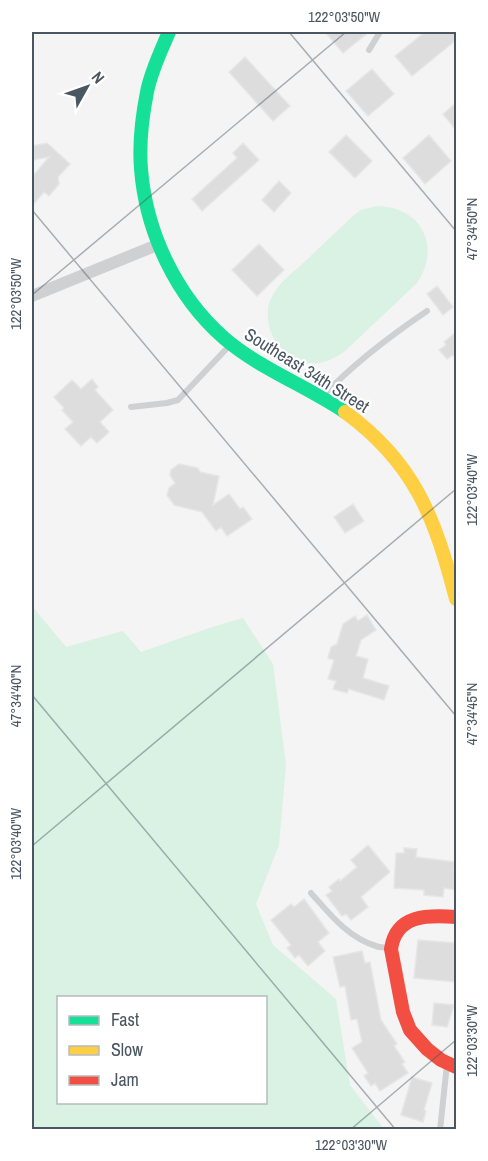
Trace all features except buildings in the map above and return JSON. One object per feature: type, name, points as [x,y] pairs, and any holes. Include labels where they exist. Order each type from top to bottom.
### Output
[{"type":"street","name":"Southeast 34th Street","points":[[169,32],[147,91],[140,144],[142,180],[157,245],[186,297],[231,344],[264,367],[342,410],[386,447],[418,492],[434,524],[445,555],[456,599]]},
{"type":"street","points":[[32,296],[157,245]]},
{"type":"street","points":[[452,1065],[441,1061],[430,1052],[416,1038],[407,1023],[390,948],[395,933],[413,918],[456,917]]},
{"type":"lane","points":[[369,50],[380,32]]},
{"type":"lane","points":[[322,397],[341,377],[395,333],[427,311]]},
{"type":"lane","points":[[131,407],[178,400],[231,344]]},
{"type":"lane","points":[[311,893],[340,926],[376,946],[390,948]]},
{"type":"lane","points":[[440,1130],[452,1065]]},
{"type":"green space","points":[[376,206],[392,208],[405,213],[423,231],[427,242],[427,255],[424,269],[417,283],[344,352],[322,362],[298,361],[281,349],[270,331],[269,303],[276,289],[354,215],[361,210]]},
{"type":"green space","points":[[32,606],[66,647],[123,631],[141,652],[243,618],[273,664],[286,765],[279,845],[256,904],[273,945],[336,999],[350,1085],[384,1129],[32,1129]]},
{"type":"traffic: fast","points":[[169,32],[149,84],[142,121],[140,150],[144,193],[149,216],[166,261],[191,303],[224,338],[252,359],[345,412]]},
{"type":"traffic: slow","points":[[345,412],[389,451],[419,494],[440,543],[456,599]]},
{"type":"traffic: jam","points":[[456,917],[424,917],[406,923],[394,937],[391,949],[403,1012],[410,1030],[427,1049],[441,1060],[456,1067]]}]
